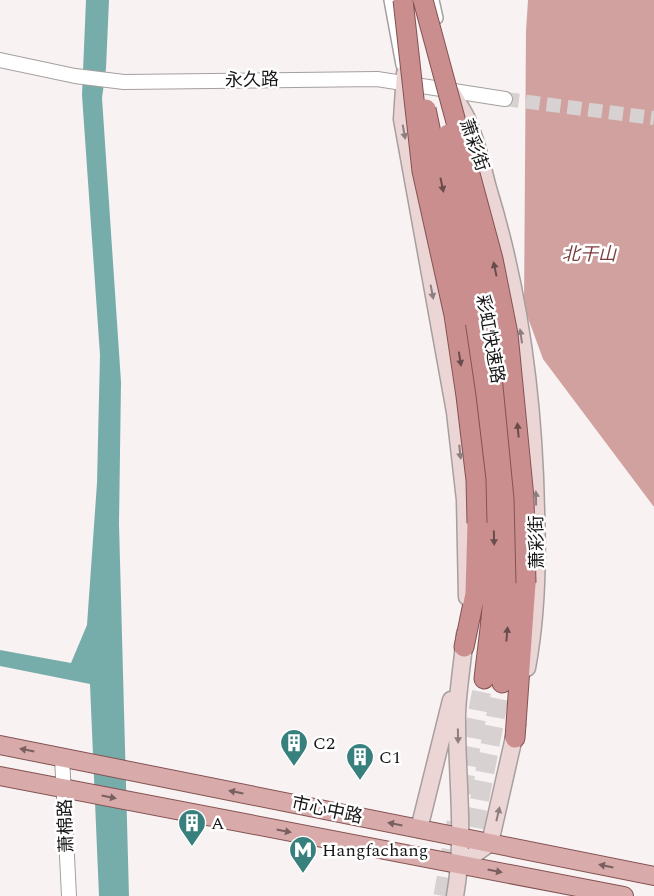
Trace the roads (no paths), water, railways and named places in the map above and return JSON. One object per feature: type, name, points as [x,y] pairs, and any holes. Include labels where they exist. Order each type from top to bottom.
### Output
[{"type":"highway","name":"彩虹快速路","points":[[403,0],[502,413],[510,514],[510,603],[493,681]]},
{"type":"highway","points":[[403,0],[422,171],[454,314],[476,480],[475,594],[464,647]]},
{"type":"highway","name":"彩虹快速路","points":[[423,0],[455,172],[477,315]]},
{"type":"highway","points":[[423,0],[490,250],[508,334],[524,498],[526,583],[515,738]]},
{"type":"main road","points":[[398,0],[405,52],[402,119],[456,412],[464,500],[467,613],[457,712],[462,838],[461,864],[455,896]]},
{"type":"main road","name":"萧彩街","points":[[423,0],[442,76],[468,120],[501,230],[518,315],[534,446],[538,579],[533,635],[515,738],[490,843]]},
{"type":"main road","points":[[419,829],[464,647]]},
{"type":"main road","name":"市心中路","points":[[0,745],[654,876]]},
{"type":"main road","name":"市心中路","points":[[0,776],[624,896]]},
{"type":"main road","points":[[461,864],[490,843]]},
{"type":"street","points":[[390,0],[405,84]]},
{"type":"street","points":[[433,0],[451,91]]},
{"type":"street","name":"永久路","points":[[0,60],[75,76],[124,82],[377,80],[505,99]]},
{"type":"street","name":"萧棉路","points":[[62,757],[69,896]]},
{"type":"water","points":[[86,0],[109,0],[106,68],[102,98],[121,382],[119,524],[129,896],[99,896],[90,684],[0,666],[0,650],[71,663],[87,625],[97,483],[100,355],[82,95]]},
{"type":"tunnel","points":[[505,99],[654,118]]},
{"type":"tunnel","points":[[462,793],[484,679]]},
{"type":"tunnel","points":[[469,855],[502,683]]},
{"type":"tunnel","points":[[443,896],[456,822]]},
{"type":"place","name":"C2","points":[[294,767]]},
{"type":"place","name":"C1","points":[[360,781]]},
{"type":"place","name":"A","points":[[192,847]]},
{"type":"place","name":"Hangfachang","points":[[303,874]]},
{"type":"park label","name":"北干山","points":[[589,254]]}]
